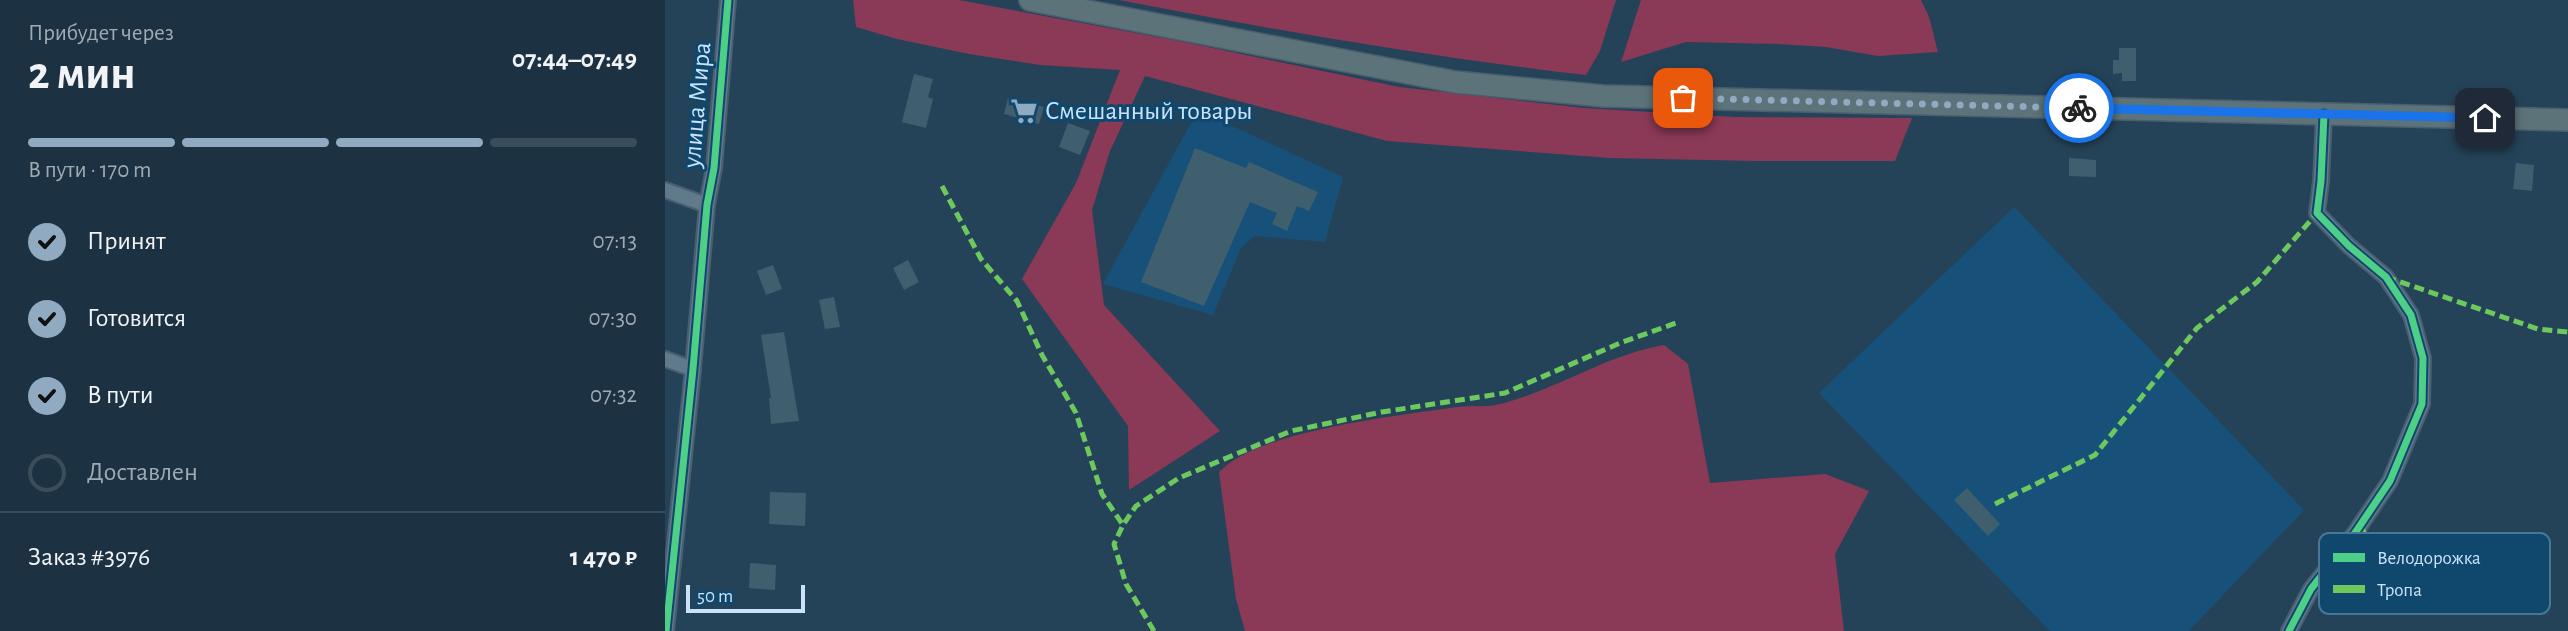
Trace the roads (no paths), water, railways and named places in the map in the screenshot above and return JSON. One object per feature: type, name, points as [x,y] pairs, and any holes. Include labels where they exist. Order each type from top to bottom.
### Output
[{"type":"main road","points":[[1030,0],[1455,82],[1603,96],[2568,120]]},
{"type":"street","name":"улица Мира","points":[[666,631],[694,369],[707,205],[714,168],[728,0]]},
{"type":"street","points":[[2324,114],[2321,181],[2316,213],[2386,278],[2411,315],[2423,358],[2422,404],[2390,481],[2355,533]]},
{"type":"street","name":"улица Мира","points":[[665,190],[707,205]]},
{"type":"street","points":[[665,359],[694,369]]},
{"type":"street","points":[[2289,631],[2319,579]]},
{"type":"place","name":"Смешанный товары","points":[[1024,111]]}]
